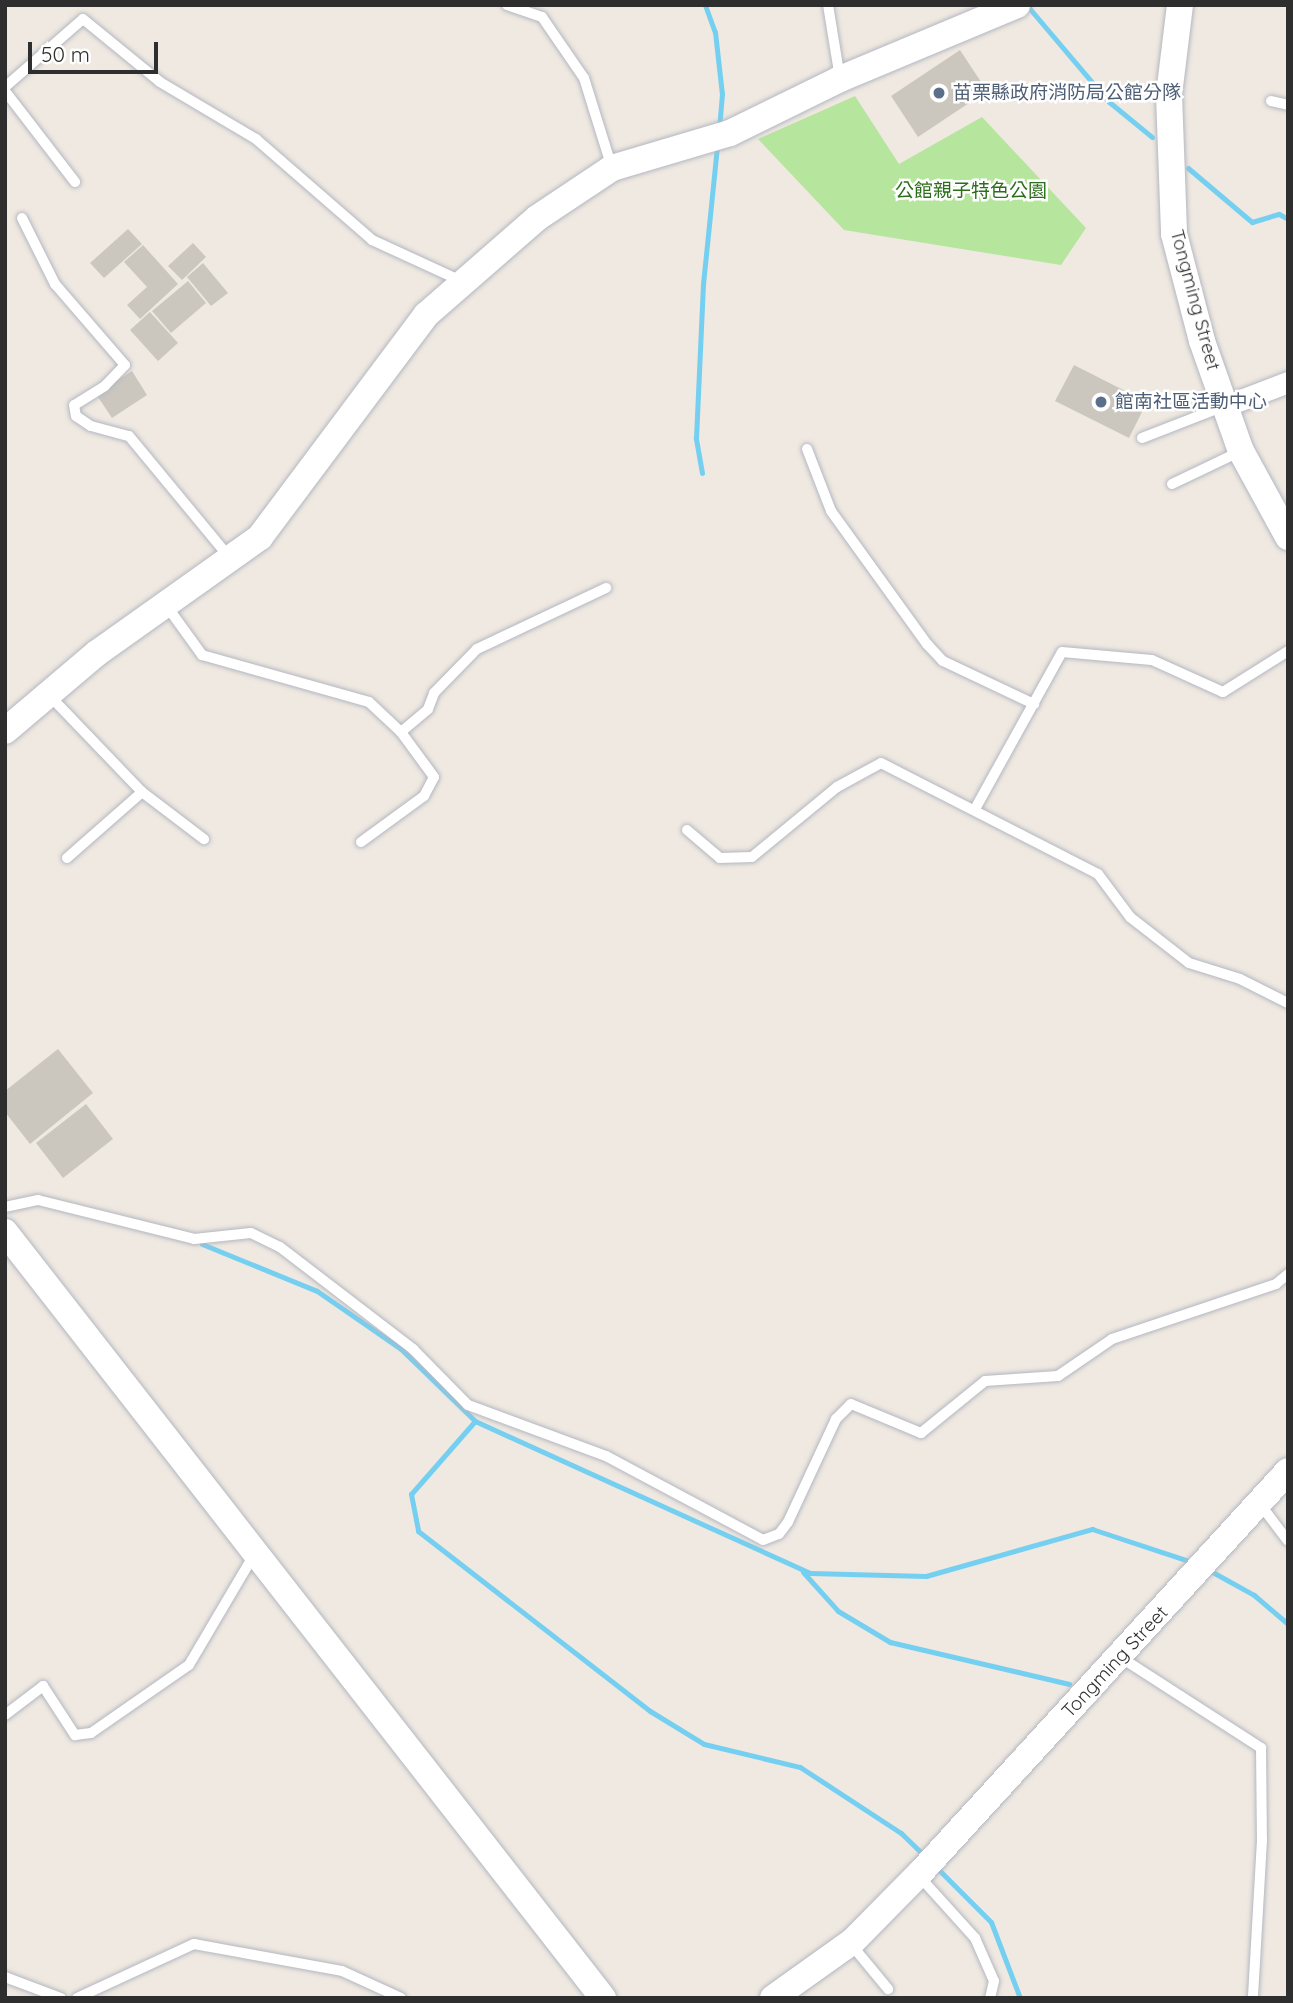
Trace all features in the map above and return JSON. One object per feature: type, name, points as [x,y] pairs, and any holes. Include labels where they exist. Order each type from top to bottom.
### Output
[{"type":"street","points":[[5,731],[97,653],[260,537],[298,491],[357,402],[426,315],[537,218],[612,167],[730,133],[840,79],[1017,5]]},
{"type":"street","name":"Tongming Street","points":[[1180,5],[1169,94],[1174,234],[1202,341],[1241,451],[1288,537]]},
{"type":"street","points":[[1226,406],[1288,382]]},
{"type":"street","points":[[5,1233],[257,1550],[603,1998]]},
{"type":"street","name":"Tongming Street","points":[[773,1998],[850,1943],[920,1873],[1203,1567],[1288,1471]]},
{"type":"lane","points":[[507,5],[542,18],[584,78],[612,167]]},
{"type":"lane","points":[[828,5],[840,79]]},
{"type":"lane","points":[[75,183],[5,89],[83,19],[160,82],[256,139],[372,240],[464,282]]},
{"type":"lane","points":[[1271,101],[1288,105]]},
{"type":"lane","points":[[22,218],[55,284],[125,365],[105,386],[74,405],[76,416],[91,426],[129,436],[231,559]]},
{"type":"lane","points":[[1142,438],[1226,406]]},
{"type":"lane","points":[[807,449],[831,511],[927,644],[943,661],[1034,704]]},
{"type":"lane","points":[[1172,484],[1241,451]]},
{"type":"lane","points":[[401,732],[428,709],[434,693],[477,649],[606,588]]},
{"type":"lane","points":[[166,605],[202,655],[369,702],[401,732],[434,777],[424,796],[361,842]]},
{"type":"lane","points":[[975,809],[1062,652],[1152,660],[1223,692],[1288,651]]},
{"type":"lane","points":[[48,694],[142,792],[204,839]]},
{"type":"lane","points":[[687,830],[720,858],[752,857],[837,787],[881,763],[1098,874],[1130,917],[1189,963],[1240,979],[1288,1003]]},
{"type":"lane","points":[[67,858],[142,792]]},
{"type":"lane","points":[[5,1207],[38,1200],[194,1239],[251,1233],[279,1247],[413,1349],[468,1405],[606,1456],[764,1540],[779,1534],[788,1522],[836,1419],[851,1404],[921,1433],[985,1381],[1058,1376],[1112,1339],[1276,1284],[1288,1274]]},
{"type":"lane","points":[[1260,1504],[1288,1541]]},
{"type":"lane","points":[[5,1715],[43,1686],[75,1735],[91,1732],[189,1665],[257,1550]]},
{"type":"lane","points":[[1120,1657],[1261,1748],[1262,1840],[1253,1998]]},
{"type":"lane","points":[[920,1873],[975,1938],[994,1981],[990,1998]]},
{"type":"lane","points":[[850,1943],[888,1989]]},
{"type":"lane","points":[[77,1998],[194,1944],[342,1971],[401,1998]]},
{"type":"lane","points":[[5,1976],[61,1998]]},
{"type":"green space","name":"公館親子特色公園","points":[[855,96],[899,164],[982,117],[1086,228],[1061,265],[844,230],[758,139]]},
{"type":"building","name":"苗栗縣政府消防局公館分隊","points":[[960,50],[987,91],[918,137],[891,96]]},
{"type":"building","points":[[128,229],[142,244],[104,278],[90,263]]},
{"type":"building","points":[[193,243],[206,257],[182,280],[168,266]]},
{"type":"building","points":[[143,245],[178,284],[140,319],[127,305],[147,287],[124,262]]},
{"type":"building","points":[[203,263],[228,293],[211,306],[187,277]]},
{"type":"building","points":[[188,281],[206,303],[171,333],[152,311]]},
{"type":"building","points":[[150,312],[178,343],[158,361],[130,330]]},
{"type":"building","name":"館南社區活動中心","points":[[1074,365],[1147,402],[1129,438],[1055,401]]},
{"type":"building","points":[[132,371],[147,395],[112,418],[96,394]]},
{"type":"building","points":[[58,1049],[93,1093],[30,1144],[5,1112],[5,1091]]},
{"type":"building","points":[[86,1104],[113,1139],[63,1178],[36,1143]]},
{"type":"waterway","points":[[705,5],[715,32],[722,94],[719,128]]},
{"type":"waterway","points":[[1030,9],[1108,101],[1152,137]]},
{"type":"waterway","points":[[702,473],[696,438],[703,284],[717,145]]},
{"type":"waterway","points":[[1188,168],[1252,222],[1279,214],[1288,219]]},
{"type":"waterway","points":[[202,1244],[317,1291],[401,1349],[475,1421],[810,1573],[926,1576],[1092,1529],[1195,1563]]},
{"type":"waterway","points":[[475,1421],[411,1494],[418,1531],[650,1711],[704,1744],[800,1767],[901,1833],[925,1856]]},
{"type":"waterway","points":[[1207,1569],[1254,1595],[1288,1624]]},
{"type":"waterway","points":[[803,1572],[838,1611],[890,1642],[1069,1684]]},
{"type":"waterway","points":[[937,1868],[991,1922],[1020,1998]]},
{"type":"place","name":"苗栗縣政府消防局公館分隊","points":[[939,93]]},
{"type":"place","name":"館南社區活動中心","points":[[1101,402]]}]
